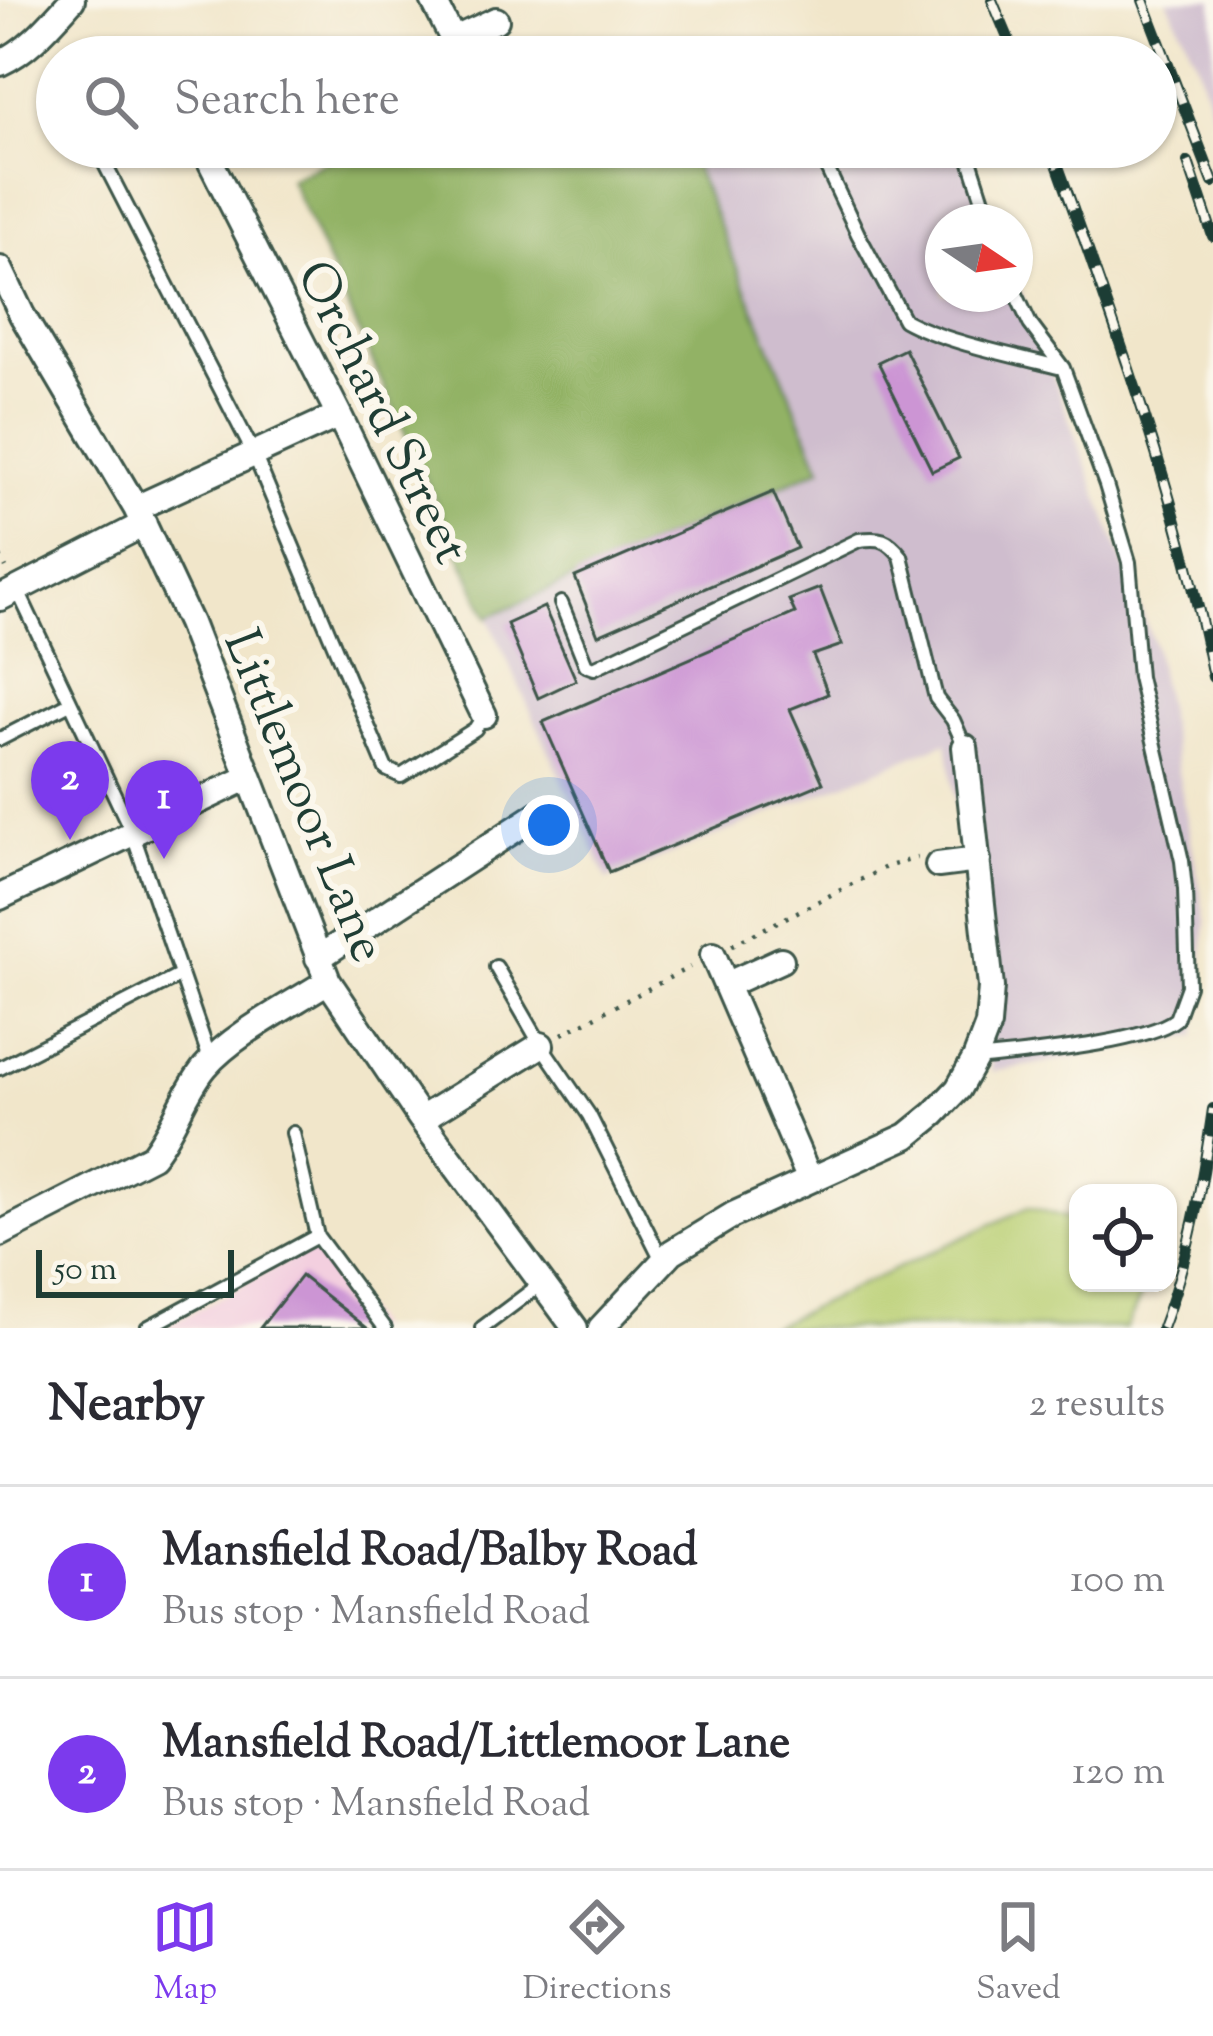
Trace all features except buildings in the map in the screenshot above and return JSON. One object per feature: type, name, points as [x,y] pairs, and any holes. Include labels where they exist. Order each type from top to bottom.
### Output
[{"type":"street","points":[[38,36],[72,0]]},
{"type":"street","points":[[433,0],[451,36]]},
{"type":"street","points":[[474,36],[496,20]]},
{"type":"street","points":[[0,63],[36,37]]},
{"type":"street","name":"Orchard Street","points":[[214,168],[484,715]]},
{"type":"street","name":"Littlemoor Lane","points":[[0,269],[140,516],[190,622],[323,969],[421,1119],[575,1328]]},
{"type":"street","points":[[8,594],[254,454],[339,415]]},
{"type":"street","points":[[601,1328],[672,1252],[733,1215],[907,1136],[958,1089],[988,1025],[991,987],[965,747]]},
{"type":"street","points":[[0,897],[249,776]]},
{"type":"street","points":[[0,1234],[152,1156],[167,1138],[201,1072],[219,1052],[323,969],[540,813]]},
{"type":"street","points":[[938,865],[978,860]]},
{"type":"street","points":[[713,955],[810,1180]]},
{"type":"street","points":[[726,986],[782,960]]},
{"type":"street","points":[[421,1119],[541,1045]]},
{"type":"lane","points":[[107,168],[254,454],[386,769],[401,776],[476,729],[484,715]]},
{"type":"lane","points":[[827,168],[904,320],[1063,368]]},
{"type":"lane","points":[[973,168],[984,204]]},
{"type":"lane","points":[[975,1059],[1081,1046],[1157,1029],[1176,1019],[1188,986],[1182,861],[1139,677],[1130,562],[1063,368],[1024,312]]},
{"type":"lane","points":[[561,603],[586,665],[594,668],[859,540],[891,542],[901,556],[937,698],[965,747]]},
{"type":"lane","points":[[8,594],[70,703],[131,832],[211,1061]]},
{"type":"lane","points":[[0,739],[70,703]]},
{"type":"lane","points":[[496,968],[589,1115],[663,1262]]},
{"type":"lane","points":[[0,1068],[181,975]]},
{"type":"lane","points":[[293,1133],[316,1236],[385,1328]]},
{"type":"lane","points":[[147,1328],[316,1236]]},
{"type":"lane","points":[[482,1328],[542,1283]]},
{"type":"shaded area","points":[[1167,0],[1213,0],[1213,117],[1197,63]]},
{"type":"shaded area","points":[[695,168],[975,168],[988,204],[925,204],[925,312],[1029,312],[1154,644],[1206,920],[1196,1036],[992,1072],[947,742],[607,880],[488,617],[820,468]]},
{"type":"shaded area","points":[[315,1246],[376,1328],[164,1328]]},
{"type":"green space","points":[[313,168],[695,168],[821,468],[488,617],[290,179]]},
{"type":"green space","points":[[1029,1207],[1069,1218],[1069,1292],[1143,1292],[1126,1328],[768,1328]]},
{"type":"railway","points":[[992,0],[1007,36]]},
{"type":"railway","points":[[1143,0],[1157,36]]},
{"type":"railway","points":[[1177,88],[1213,182]]},
{"type":"railway","points":[[1188,162],[1213,236]]},
{"type":"railway","points":[[1058,168],[1163,475],[1213,677]]},
{"type":"railway","points":[[1162,1328],[1194,1220],[1213,1109]]},
{"type":"place","name":"Mansfield Road/Littlemoor Lane","points":[[70,840]]},
{"type":"place","name":"Mansfield Road/Balby Road","points":[[164,859]]}]
